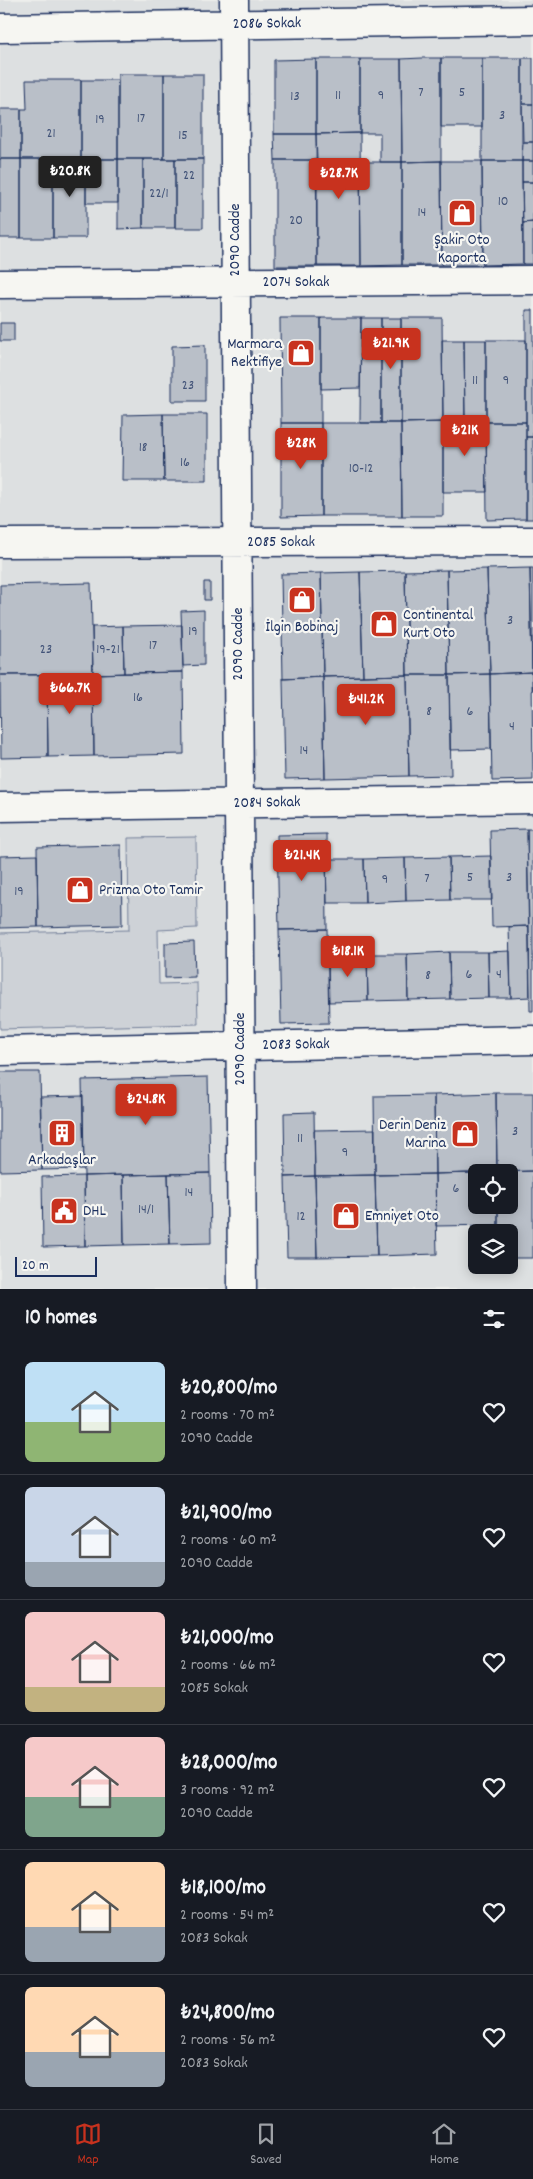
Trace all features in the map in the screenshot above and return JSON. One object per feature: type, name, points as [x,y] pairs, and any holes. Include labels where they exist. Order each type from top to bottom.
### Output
[{"type":"street","name":"2086 Sokak","points":[[0,28],[234,12],[467,10],[533,20]]},
{"type":"street","name":"2090 Cadde","points":[[234,12],[242,1289]]},
{"type":"street","name":"2074 Sokak","points":[[0,284],[533,280]]},
{"type":"street","name":"2085 Sokak","points":[[0,543],[533,541]]},
{"type":"street","name":"2084 Sokak","points":[[0,807],[533,799]]},
{"type":"street","name":"2083 Sokak","points":[[0,1051],[533,1040]]},
{"type":"shaded area","points":[[0,0],[533,0],[533,1289],[0,1289]]},
{"type":"shaded area","points":[[196,837],[197,928],[158,930],[159,984],[197,983],[198,1024],[0,1029],[0,933],[129,930],[128,838]]},
{"type":"building","points":[[441,58],[441,161],[402,162],[401,59]]},
{"type":"building","points":[[441,58],[482,58],[482,127],[441,127]]},
{"type":"building","points":[[482,58],[522,58],[522,161],[482,161]]},
{"type":"building","points":[[522,58],[533,58],[533,104],[522,104]]},
{"type":"building","points":[[316,59],[360,59],[360,133],[316,134]]},
{"type":"building","points":[[316,59],[316,134],[274,134],[274,60]]},
{"type":"building","points":[[360,59],[401,59],[402,162],[380,162],[380,133],[360,133]]},
{"type":"building","points":[[118,74],[164,74],[164,159],[118,159]]},
{"type":"building","points":[[164,74],[203,74],[203,159],[164,159]]},
{"type":"building","points":[[26,80],[81,80],[81,159],[21,159],[21,109],[27,109]]},
{"type":"building","points":[[81,80],[118,80],[118,159],[81,159]]},
{"type":"building","points":[[522,104],[533,104],[533,142],[523,142]]},
{"type":"building","points":[[0,109],[21,109],[21,159],[0,159]]},
{"type":"building","points":[[360,133],[361,266],[317,266],[316,134]]},
{"type":"building","points":[[274,134],[316,134],[317,160],[275,160]]},
{"type":"building","points":[[523,142],[533,142],[533,161],[522,161]]},
{"type":"building","points":[[0,159],[21,159],[21,238],[0,238]]},
{"type":"building","points":[[21,159],[53,159],[53,238],[21,238]]},
{"type":"building","points":[[53,159],[86,159],[86,238],[53,238]]},
{"type":"building","points":[[86,159],[118,159],[118,203],[86,203]]},
{"type":"building","points":[[118,159],[143,159],[143,228],[118,229]]},
{"type":"building","points":[[143,159],[175,159],[175,228],[143,228]]},
{"type":"building","points":[[175,159],[203,159],[203,228],[175,228]]},
{"type":"building","points":[[275,160],[317,160],[317,266],[275,266]]},
{"type":"building","name":"Şakir Oto Kaporta","points":[[441,161],[482,161],[483,265],[442,265]]},
{"type":"building","points":[[441,161],[442,265],[402,265],[402,162]]},
{"type":"building","points":[[482,161],[522,161],[523,264],[483,265]]},
{"type":"building","points":[[522,161],[533,161],[533,182],[522,182]]},
{"type":"building","points":[[360,162],[402,162],[402,265],[361,266]]},
{"type":"building","points":[[522,182],[533,182],[533,222],[523,223]]},
{"type":"building","points":[[533,222],[533,264],[523,264],[523,223]]},
{"type":"building","points":[[526,310],[533,310],[533,437],[526,437]]},
{"type":"building","name":"Marmara Rektifiye","points":[[280,318],[321,318],[321,423],[281,423]]},
{"type":"building","points":[[321,318],[361,318],[360,388],[321,389]]},
{"type":"building","points":[[361,318],[381,318],[381,423],[360,423]]},
{"type":"building","points":[[381,318],[401,318],[401,423],[381,423]]},
{"type":"building","points":[[401,318],[442,318],[443,422],[401,423]]},
{"type":"building","points":[[0,323],[14,323],[14,341],[0,341]]},
{"type":"building","points":[[442,340],[464,340],[465,423],[443,422]]},
{"type":"building","points":[[464,340],[486,340],[486,422],[465,423]]},
{"type":"building","points":[[486,340],[526,340],[526,422],[486,422]]},
{"type":"building","points":[[205,345],[205,401],[172,401],[172,346]]},
{"type":"building","points":[[163,414],[164,481],[122,481],[123,415]]},
{"type":"building","points":[[163,414],[207,414],[207,481],[164,481]]},
{"type":"building","points":[[443,422],[486,422],[487,492],[443,492]]},
{"type":"building","points":[[443,422],[443,516],[402,516],[401,423]]},
{"type":"building","points":[[486,422],[526,422],[526,519],[487,520]]},
{"type":"building","points":[[281,423],[321,423],[321,516],[281,517]]},
{"type":"building","points":[[321,423],[401,423],[402,516],[321,516]]},
{"type":"building","points":[[526,437],[533,437],[533,519],[526,519]]},
{"type":"building","points":[[530,568],[532,672],[490,674],[487,569]]},
{"type":"building","points":[[530,568],[533,568],[533,691],[532,672]]},
{"type":"building","points":[[487,569],[490,674],[449,675],[447,570]]},
{"type":"building","points":[[447,570],[449,675],[407,675],[405,571]]},
{"type":"building","name":"Continental Kurt Oto","points":[[405,571],[407,675],[363,676],[360,572]]},
{"type":"building","points":[[360,572],[363,676],[323,677],[321,573]]},
{"type":"building","name":"İlgin Bobinaj","points":[[321,573],[323,677],[283,679],[281,574]]},
{"type":"building","points":[[204,582],[210,582],[210,600],[204,600]]},
{"type":"building","points":[[91,583],[93,674],[0,675],[0,585]]},
{"type":"building","points":[[204,610],[204,665],[183,666],[181,611]]},
{"type":"building","points":[[182,625],[183,672],[124,673],[123,626]]},
{"type":"building","points":[[123,626],[124,673],[93,674],[92,627]]},
{"type":"building","points":[[183,672],[184,754],[94,756],[93,674]]},
{"type":"building","points":[[532,672],[533,780],[492,781],[490,674]]},
{"type":"building","points":[[93,674],[94,756],[48,757],[47,675]]},
{"type":"building","points":[[490,674],[491,749],[450,750],[449,675]]},
{"type":"building","points":[[0,675],[47,675],[48,757],[1,758]]},
{"type":"building","points":[[407,675],[449,675],[451,775],[409,776]]},
{"type":"building","points":[[407,675],[409,776],[325,778],[323,677]]},
{"type":"building","points":[[323,677],[325,778],[285,779],[283,679]]},
{"type":"building","points":[[527,829],[533,829],[533,1011],[530,1011]]},
{"type":"building","points":[[527,829],[529,926],[492,927],[490,830]]},
{"type":"building","points":[[326,834],[327,929],[279,930],[277,835]]},
{"type":"building","name":"Prizma Oto Tamir","points":[[121,845],[122,925],[38,927],[37,847]]},
{"type":"building","points":[[37,855],[38,927],[0,928],[0,856]]},
{"type":"building","points":[[491,856],[492,900],[450,900],[449,857]]},
{"type":"building","points":[[449,857],[450,900],[406,901],[405,858]]},
{"type":"building","points":[[405,858],[406,901],[365,903],[364,859]]},
{"type":"building","points":[[326,859],[364,859],[365,903],[327,903]]},
{"type":"building","points":[[529,926],[530,997],[511,998],[509,927]]},
{"type":"building","points":[[327,929],[329,1023],[281,1024],[279,930]]},
{"type":"building","points":[[194,942],[195,977],[165,978],[165,943]]},
{"type":"building","points":[[510,951],[511,998],[489,998],[488,952]]},
{"type":"building","points":[[449,952],[450,999],[408,1000],[407,954]]},
{"type":"building","points":[[449,952],[488,952],[489,998],[450,999]]},
{"type":"building","points":[[367,954],[368,1001],[329,1002],[328,955]]},
{"type":"building","points":[[367,954],[407,954],[408,1000],[368,1001]]},
{"type":"building","points":[[0,1072],[40,1072],[42,1170],[0,1171]]},
{"type":"building","points":[[208,1077],[210,1173],[84,1176],[82,1080]]},
{"type":"building","points":[[496,1093],[533,1093],[533,1171],[518,1171],[518,1164],[497,1164]]},
{"type":"building","name":"Derin Deniz Marina","points":[[496,1093],[497,1164],[468,1164],[468,1173],[435,1174],[434,1095]]},
{"type":"building","points":[[434,1095],[435,1174],[375,1175],[374,1096]]},
{"type":"building","name":"Arkadaşlar","points":[[83,1096],[84,1169],[42,1170],[40,1097]]},
{"type":"building","points":[[314,1112],[315,1176],[285,1177],[284,1113]]},
{"type":"building","points":[[375,1129],[375,1175],[315,1176],[314,1130]]},
{"type":"building","points":[[518,1171],[533,1171],[533,1258],[518,1258],[518,1224],[498,1224],[498,1214],[518,1214]]},
{"type":"building","points":[[210,1173],[211,1243],[170,1244],[168,1174]]},
{"type":"building","points":[[468,1173],[468,1214],[498,1214],[498,1224],[436,1226],[435,1174]]},
{"type":"building","points":[[168,1174],[170,1244],[124,1245],[123,1175]]},
{"type":"building","points":[[435,1174],[437,1254],[377,1256],[375,1175]]},
{"type":"building","points":[[123,1175],[124,1245],[85,1246],[84,1176]]},
{"type":"building","name":"Emniyet Oto","points":[[375,1175],[377,1256],[317,1257],[315,1176]]},
{"type":"building","name":"DHL","points":[[84,1176],[85,1246],[43,1247],[42,1177]]},
{"type":"building","points":[[315,1176],[317,1257],[287,1257],[285,1177]]},
{"type":"place","name":"Şakir Oto Kaporta","points":[[462,213]]},
{"type":"place","name":"Marmara Rektifiye","points":[[301,353]]},
{"type":"place","name":"İlgin Bobinaj","points":[[302,600]]},
{"type":"place","name":"Continental Kurt Oto","points":[[384,624]]},
{"type":"place","name":"Prizma Oto Tamir","points":[[80,890]]},
{"type":"place","name":"Arkadaşlar","points":[[62,1133]]},
{"type":"place","name":"Derin Deniz Marina","points":[[465,1134]]},
{"type":"place","name":"DHL","points":[[64,1211]]},
{"type":"place","name":"Emniyet Oto","points":[[346,1216]]}]
